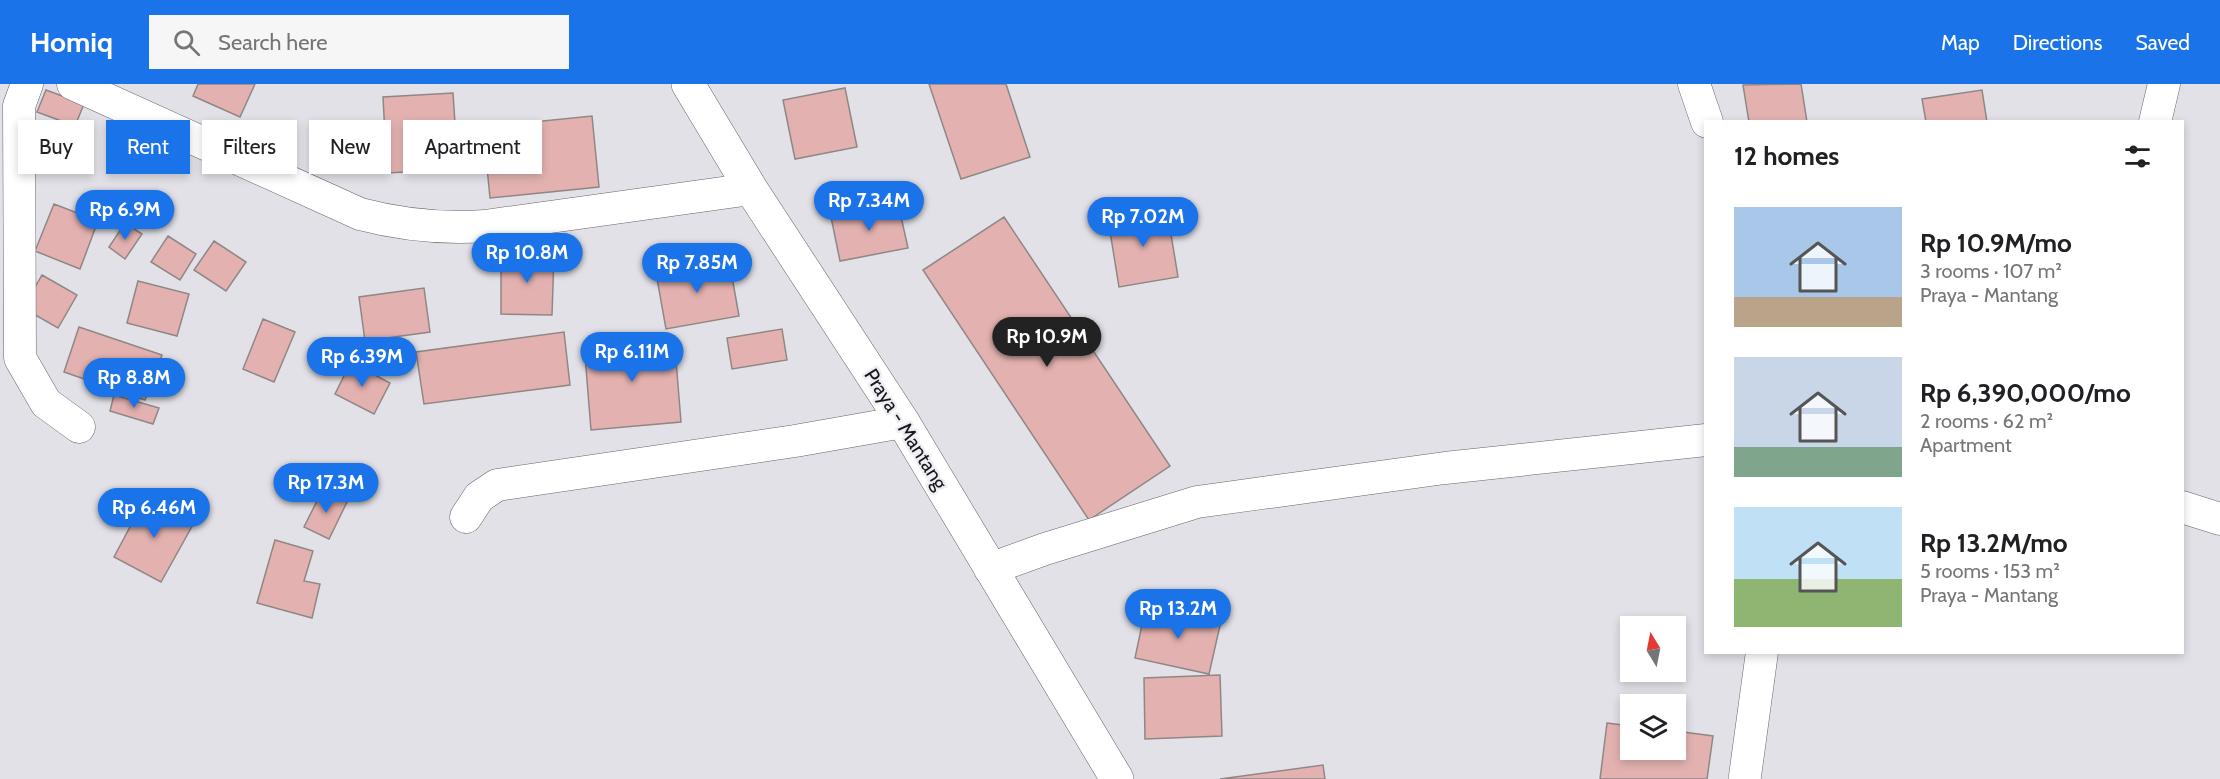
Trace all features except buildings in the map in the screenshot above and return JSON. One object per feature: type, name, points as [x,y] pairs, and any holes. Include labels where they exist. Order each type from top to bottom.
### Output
[{"type":"main road","name":"Praya - Mantang","points":[[688,84],[751,189],[903,422],[1117,779]]},
{"type":"street","points":[[27,84],[19,106],[20,358],[46,403],[79,427]]},
{"type":"street","points":[[73,84],[360,214],[405,225],[452,229],[485,226],[751,189]]},
{"type":"street","points":[[1694,84],[1706,120]]},
{"type":"street","points":[[2155,120],[2164,84]]},
{"type":"street","points":[[466,517],[478,497],[498,485],[795,441],[903,422]]},
{"type":"street","points":[[990,569],[1078,538],[1197,502],[1445,468],[1704,440]]},
{"type":"street","points":[[2184,508],[2220,519]]},
{"type":"street","points":[[1745,776],[1762,654]]}]
